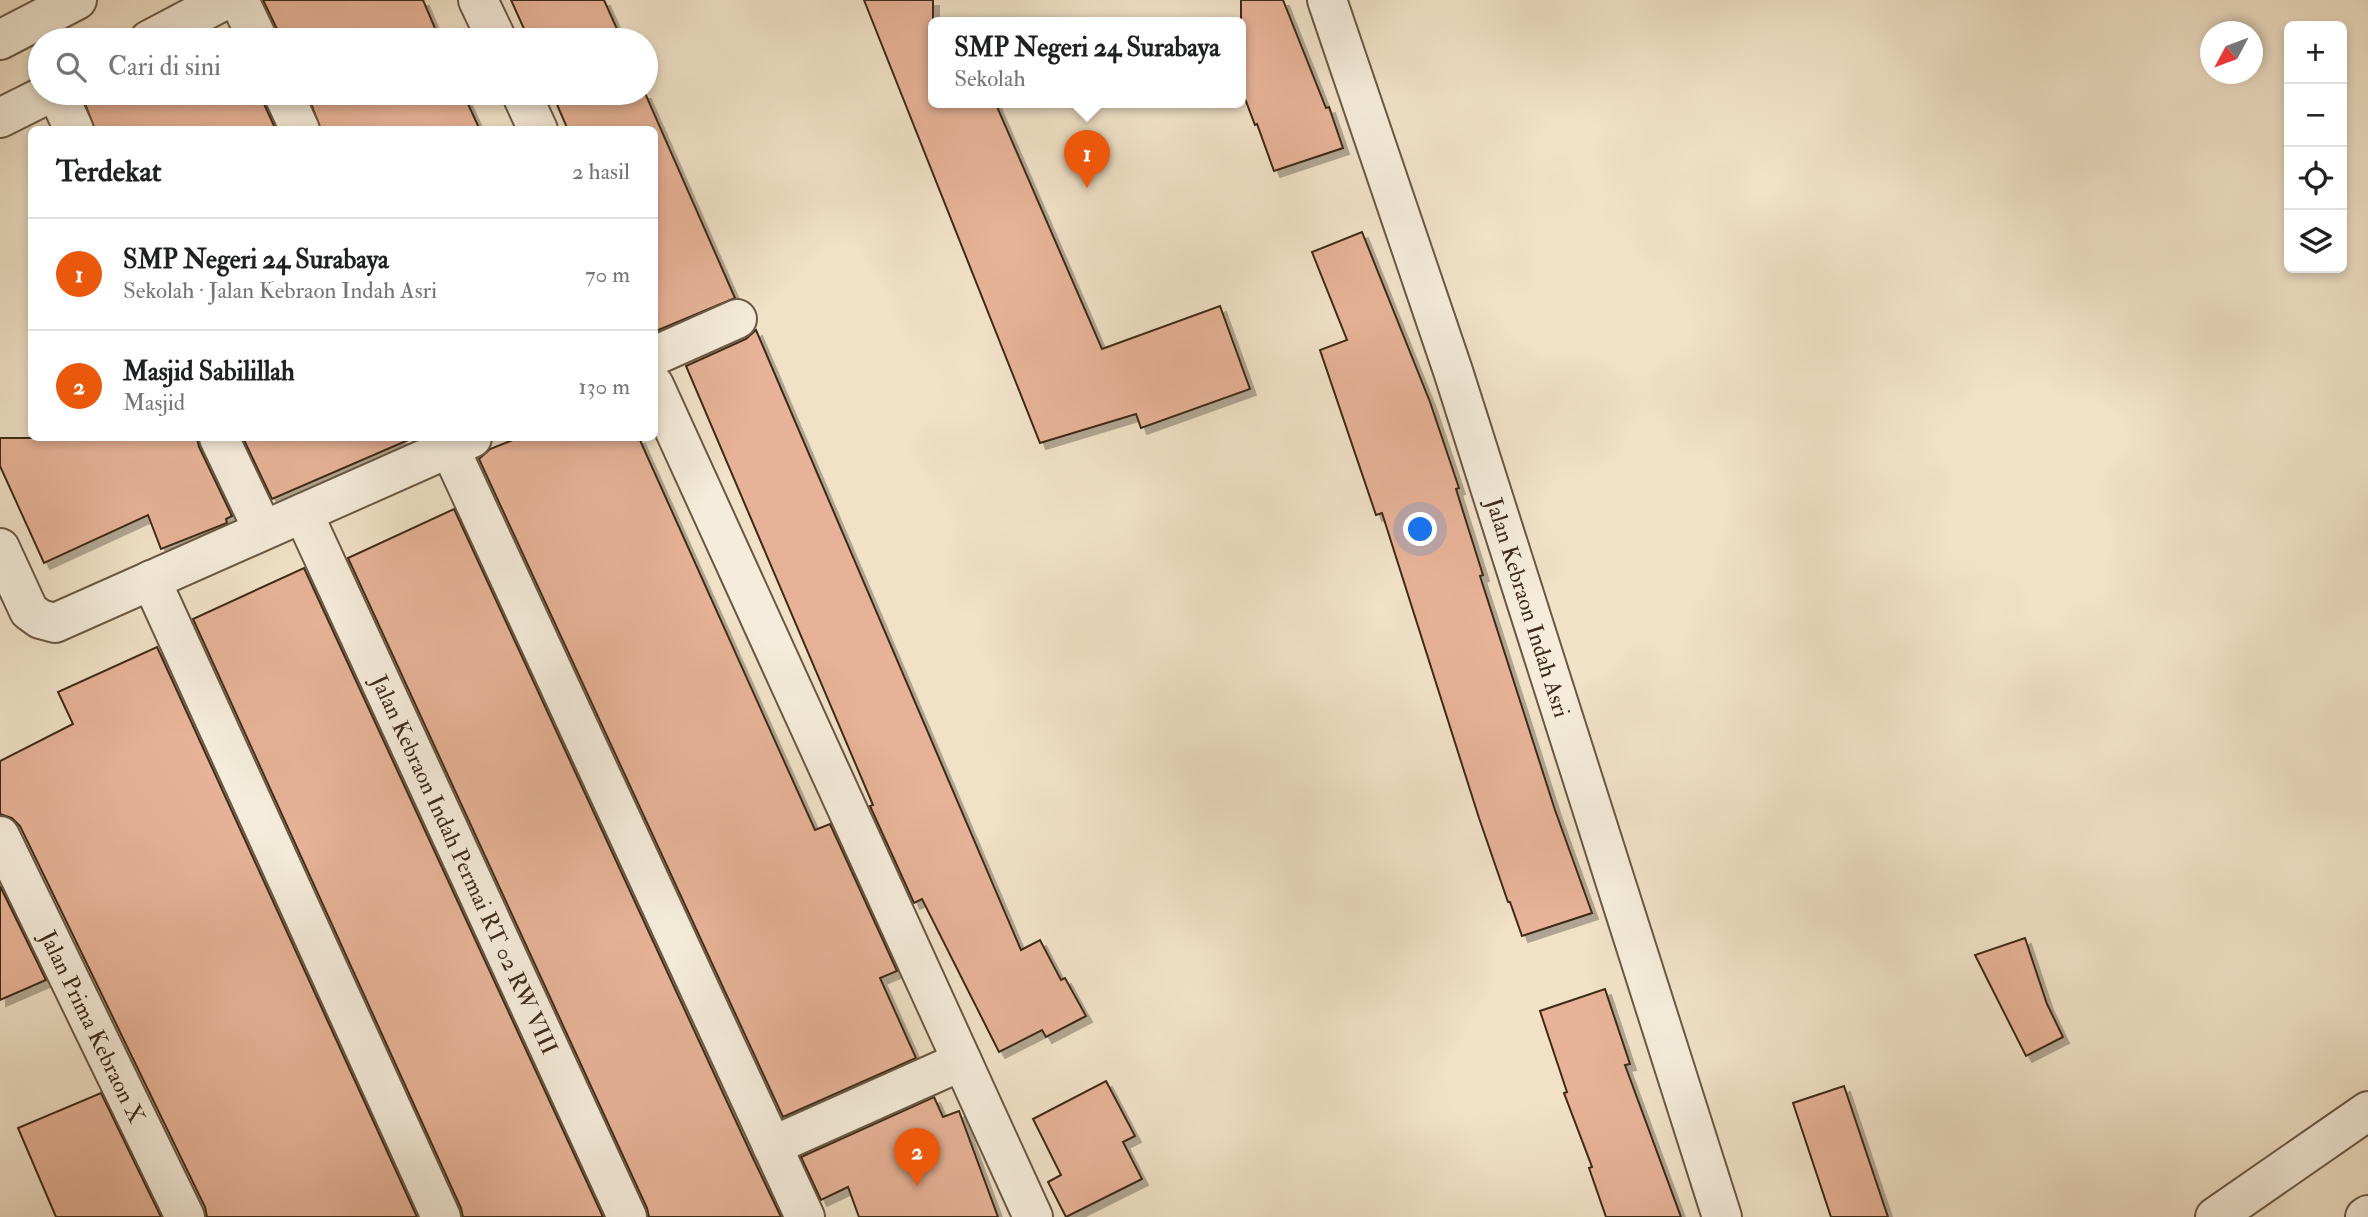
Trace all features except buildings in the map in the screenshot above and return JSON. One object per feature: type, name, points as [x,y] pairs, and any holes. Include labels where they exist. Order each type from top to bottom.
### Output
[{"type":"street","points":[[0,40],[77,0]]},
{"type":"street","points":[[172,28],[225,0]]},
{"type":"street","points":[[239,0],[252,28]]},
{"type":"street","points":[[478,0],[491,28]]},
{"type":"street","name":"Jalan Kebraon Indah Asri","points":[[1328,0],[1453,371],[1722,1217]]},
{"type":"street","points":[[0,118],[28,104]]},
{"type":"street","points":[[63,105],[72,126]]},
{"type":"street","points":[[289,105],[298,126]]},
{"type":"street","points":[[527,105],[536,126]]},
{"type":"street","points":[[658,354],[737,319]]},
{"type":"street","points":[[658,394],[1032,1217]]},
{"type":"street","points":[[220,441],[263,530]]},
{"type":"street","points":[[0,548],[29,611],[40,619],[55,623],[303,513],[455,441],[772,1146],[800,1215]]},
{"type":"street","name":"Jalan Kebraon Indah Permai RT 02 RW VIII","points":[[303,513],[627,1217]]},
{"type":"street","points":[[152,580],[441,1217]]},
{"type":"street","name":"Jalan Prima Kebraon X","points":[[0,836],[185,1217]]},
{"type":"street","points":[[772,1146],[962,1061]]},
{"type":"street","points":[[2215,1217],[2368,1111]]},
{"type":"place","name":"SMP Negeri 24 Surabaya","points":[[1087,188]]},
{"type":"place","name":"Masjid Sabilillah","points":[[917,1186]]}]
